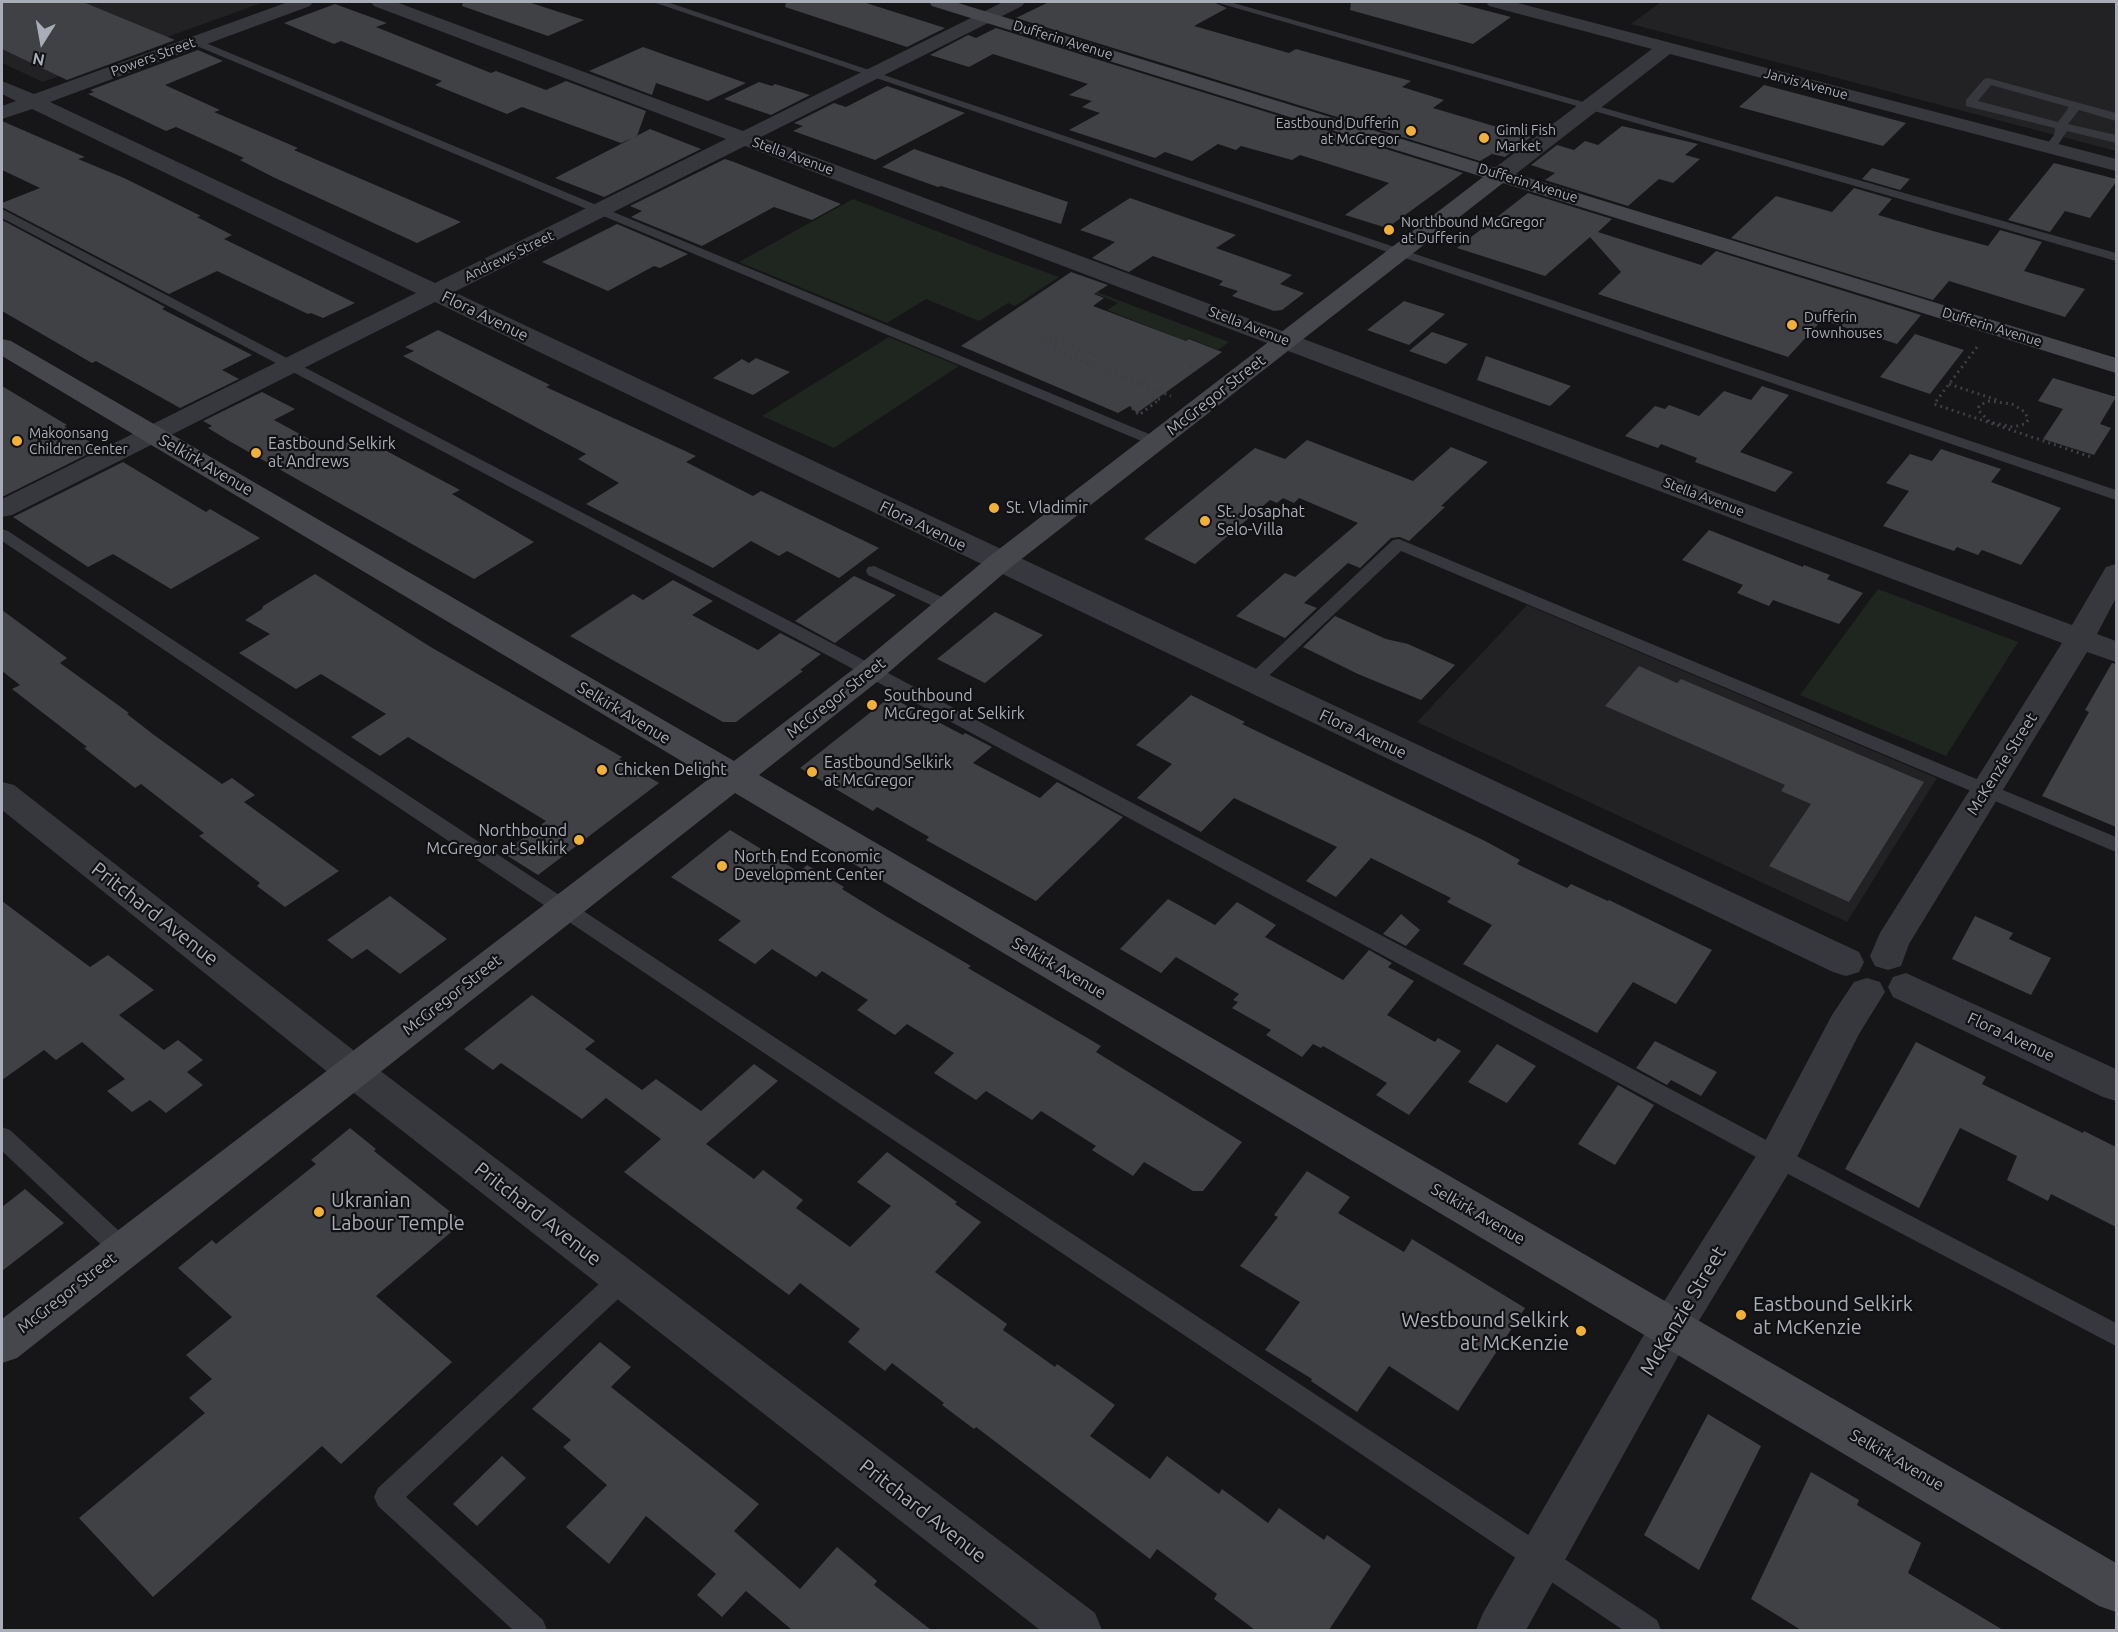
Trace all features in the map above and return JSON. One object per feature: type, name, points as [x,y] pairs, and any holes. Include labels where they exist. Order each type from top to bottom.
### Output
[{"type":"main road","name":"Dufferin Avenue","points":[[938,2],[2116,366]]},
{"type":"main road","name":"McGregor Street","points":[[2,1344],[734,778],[871,671],[1000,562],[1500,175]]},
{"type":"main road","name":"Selkirk Avenue","points":[[2,346],[2116,1589]]},
{"type":"street","name":"Powers Street","points":[[2,113],[304,2]]},
{"type":"street","name":"Stella Avenue","points":[[380,2],[1288,340],[2116,652]]},
{"type":"street","name":"Andrews Street","points":[[2,509],[1016,2]]},
{"type":"street","name":"Jarvis Avenue","points":[[1495,2],[2116,165]]},
{"type":"street","name":"McGregor Street","points":[[1500,175],[1667,47]]},
{"type":"street","name":"Flora Avenue","points":[[2,87],[1846,962]]},
{"type":"street","name":"McKenzie Street","points":[[1888,956],[1892,942],[2079,638],[2116,573]]},
{"type":"street","name":"Pritchard Avenue","points":[[2,793],[353,1071],[1078,1630]]},
{"type":"street","points":[[1870,951],[1888,956],[1904,969],[1907,976],[1906,987],[1901,993],[1892,996],[1867,992],[1851,979],[1846,969],[1846,962],[1852,955],[1860,952],[1870,951]]},
{"type":"street","name":"Flora Avenue","points":[[1906,987],[2116,1086]]},
{"type":"street","name":"McKenzie Street","points":[[1500,1630],[1671,1328],[1777,1157],[1845,1025],[1867,992]]},
{"type":"lane","points":[[658,2],[2116,495]]},
{"type":"lane","points":[[1220,2],[2116,257]]},
{"type":"lane","points":[[196,42],[1156,442]]},
{"type":"lane","points":[[2116,117],[1988,81],[1970,103],[2116,139]]},
{"type":"lane","points":[[2050,148],[2060,135],[2061,126],[2076,105]]},
{"type":"lane","points":[[2,213],[871,671],[1777,1157],[2116,1335]]},
{"type":"lane","points":[[2,534],[1647,1630]]},
{"type":"lane","points":[[1252,682],[1398,544],[2116,845]]},
{"type":"lane","points":[[874,571],[949,607]]},
{"type":"lane","points":[[2,1137],[123,1250]]},
{"type":"lane","points":[[533,1630],[387,1497],[622,1279]]},
{"type":"path","points":[[1053,350],[1058,346],[1044,340],[1050,337],[1100,357],[1094,366]]},
{"type":"path","points":[[1983,339],[1934,404],[2091,457]]},
{"type":"path","points":[[1036,343],[1171,397]]},
{"type":"path","points":[[1190,366],[1204,372]]},
{"type":"path","points":[[1140,384],[1149,377]]},
{"type":"path","points":[[1949,384],[2004,402],[2020,408],[2028,416],[2025,424],[2013,427],[1997,425],[1979,414],[1979,406],[1988,401],[2004,402]]},
{"type":"path","points":[[1146,399],[1160,399],[1139,416],[1133,409],[1140,404],[1146,399]]},
{"type":"path","points":[[1140,404],[1149,408]]},
{"type":"shaded area","points":[[2,2],[264,2],[43,82],[2,63]]},
{"type":"shaded area","points":[[1661,2],[2116,2],[2116,151],[1631,24]]},
{"type":"shaded area","points":[[853,199],[1059,277],[1015,306],[1008,303],[979,321],[926,299],[887,323],[739,262]]},
{"type":"shaded area","points":[[1092,292],[1229,342],[1218,350],[1189,338],[1186,341],[1107,310],[1118,303]]},
{"type":"shaded area","points":[[889,337],[959,366],[834,448],[762,416]]},
{"type":"shaded area","points":[[1878,589],[2018,642],[1946,756],[1800,695]]},
{"type":"shaded area","points":[[1527,605],[1937,778],[1847,922],[1417,722]]},
{"type":"building","points":[[2,2],[83,2],[175,40],[67,80],[2,49]]},
{"type":"building","points":[[463,2],[528,2],[584,20],[548,36],[462,6]]},
{"type":"building","points":[[786,2],[863,2],[945,28],[907,47],[785,7]]},
{"type":"building","points":[[1049,2],[1213,2],[1227,8],[1194,26],[1289,53],[1296,49],[1411,81],[1402,87],[1444,100],[1433,108],[1531,137],[1505,157],[1492,154],[1480,161],[1016,18]]},
{"type":"building","points":[[1351,2],[1453,2],[1511,17],[1473,44],[1350,10]]},
{"type":"building","points":[[335,4],[387,23],[376,27],[491,73],[496,71],[546,90],[566,81],[646,111],[637,136],[621,143],[522,107],[507,114],[435,85],[442,81],[341,41],[334,44],[284,23]]},
{"type":"building","points":[[996,28],[1463,173],[1387,228],[1345,215],[1389,183],[1300,155],[1292,160],[1241,146],[1236,150],[1218,144],[1192,161],[1165,152],[1155,158],[1069,130],[1100,113],[1082,107],[1092,101],[1069,95],[1088,84],[993,54],[969,67],[930,55],[968,35],[976,38]]},
{"type":"building","points":[[643,47],[746,83],[708,101],[656,83],[652,95],[589,71]]},
{"type":"building","points":[[198,50],[223,61],[165,85],[220,110],[214,112],[298,148],[294,150],[461,222],[417,243],[273,177],[240,160],[244,158],[176,127],[166,131],[88,94],[94,92],[90,90]]},
{"type":"building","points":[[759,82],[772,86],[775,84],[810,95],[771,115],[724,99]]},
{"type":"building","points":[[1764,85],[1906,123],[1883,146],[1739,107]]},
{"type":"building","points":[[887,86],[965,113],[875,160],[793,131],[803,126],[794,123],[834,103],[846,107]]},
{"type":"building","points":[[2,121],[85,157],[78,159],[124,178],[201,216],[197,217],[232,235],[224,239],[355,303],[323,318],[308,314],[217,271],[169,294],[2,207],[2,203],[40,188],[2,170]]},
{"type":"building","points":[[1622,126],[1698,144],[1685,155],[1700,159],[1673,183],[1659,179],[1628,206],[1545,180],[1555,173],[1531,165],[1557,145],[1574,150],[1585,141],[1598,145]]},
{"type":"building","points":[[650,129],[701,149],[604,197],[555,178]]},
{"type":"building","points":[[914,149],[1068,202],[1061,224],[941,186],[938,187],[882,167]]},
{"type":"building","points":[[725,159],[841,204],[812,220],[774,207],[702,246],[631,217],[642,211],[630,206]]},
{"type":"building","points":[[2054,163],[2116,179],[2116,182],[2090,218],[2065,211],[2050,232],[2008,220]]},
{"type":"building","points":[[1872,168],[1910,179],[1900,190],[1862,179]]},
{"type":"building","points":[[1854,188],[1892,199],[1878,215],[1933,231],[1988,246],[2000,230],[2042,242],[2024,271],[2085,289],[2065,317],[1949,281],[1933,300],[1731,238],[1776,196],[1832,212]]},
{"type":"building","points":[[1528,193],[1612,219],[1598,232],[1701,265],[1716,251],[1921,315],[1897,344],[1822,320],[1788,357],[1598,294],[1621,272],[1590,237],[1545,276],[1457,248]]},
{"type":"building","points":[[1130,198],[1236,235],[1216,248],[1292,275],[1280,284],[1304,293],[1282,310],[1274,311],[1232,296],[1238,291],[1219,285],[1223,281],[1153,256],[1129,272],[1092,258],[1115,242],[1080,230]]},
{"type":"building","points":[[2,220],[165,307],[162,309],[252,355],[222,370],[239,379],[180,408],[96,361],[92,363],[2,311]]},
{"type":"building","points":[[617,224],[688,254],[660,268],[654,266],[608,291],[542,262]]},
{"type":"building","points":[[1071,272],[1108,285],[1094,294],[1104,298],[1093,306],[1222,352],[1137,413],[1130,406],[1118,413],[961,346]]},
{"type":"building","points":[[1404,301],[1445,314],[1409,345],[1367,330]]},
{"type":"building","points":[[438,330],[550,385],[546,387],[696,456],[686,462],[753,496],[761,491],[879,548],[839,578],[787,551],[779,556],[751,541],[713,568],[586,504],[619,483],[578,459],[586,454],[403,356],[414,351],[405,347]]},
{"type":"building","points":[[1432,332],[1468,344],[1446,364],[1409,351]]},
{"type":"building","points":[[1915,334],[1964,350],[1930,394],[1880,377]]},
{"type":"building","points":[[1486,356],[1571,386],[1550,406],[1477,380]]},
{"type":"building","points":[[756,358],[790,372],[753,395],[713,378],[742,359],[749,363]]},
{"type":"building","points":[[2053,378],[2116,397],[2100,424],[2111,428],[2094,455],[2043,439],[2063,409],[2038,401]]},
{"type":"building","points":[[2,386],[67,425],[64,426],[100,448],[2,497]]},
{"type":"building","points":[[1762,386],[1789,395],[1740,452],[1793,472],[1775,492],[1695,462],[1697,458],[1661,444],[1658,448],[1625,436],[1655,406],[1665,409],[1669,405],[1699,416],[1724,391],[1751,400]]},
{"type":"building","points":[[262,392],[295,409],[274,420],[331,451],[350,441],[356,444],[364,439],[460,490],[452,494],[534,542],[474,579],[231,442],[208,428],[212,426],[203,421]]},
{"type":"building","points":[[1307,440],[1413,481],[1451,447],[1488,462],[1441,506],[1445,507],[1409,541],[1400,537],[1391,538],[1360,568],[1348,563],[1304,603],[1317,608],[1285,638],[1236,616],[1285,573],[1295,577],[1358,523],[1299,498],[1294,503],[1283,498],[1277,503],[1270,500],[1195,564],[1144,539],[1255,448],[1285,459]]},
{"type":"building","points":[[1941,449],[2001,469],[1991,482],[2061,508],[2021,565],[1982,550],[1978,555],[1957,547],[1954,551],[1883,526],[1909,491],[1886,483],[1910,454],[1932,461]]},
{"type":"building","points":[[123,462],[206,512],[210,509],[260,538],[171,589],[113,554],[88,567],[13,517]]},
{"type":"building","points":[[1709,530],[1803,567],[1804,565],[1830,575],[1827,579],[1863,593],[1839,624],[1773,600],[1769,606],[1737,593],[1743,585],[1682,560]]},
{"type":"building","points":[[315,574],[429,646],[622,757],[619,759],[659,783],[538,875],[503,853],[546,821],[408,737],[380,756],[351,737],[386,714],[321,674],[296,689],[239,653],[270,634],[245,620],[263,606]]},
{"type":"building","points":[[854,576],[896,595],[835,643],[795,621]]},
{"type":"building","points":[[673,580],[713,601],[692,615],[758,650],[780,633],[821,654],[800,670],[803,671],[736,722],[723,722],[570,636],[633,594],[643,600]]},
{"type":"building","points":[[2,610],[67,658],[60,663],[129,713],[127,714],[154,735],[222,784],[232,778],[255,795],[244,802],[339,871],[285,907],[257,886],[260,883],[199,836],[204,833],[141,784],[135,788],[84,748],[87,747],[12,689],[20,685],[2,671]]},
{"type":"building","points":[[995,612],[1043,635],[985,683],[937,659]]},
{"type":"building","points":[[1335,616],[1386,639],[1408,644],[1455,665],[1421,700],[1358,674],[1303,647]]},
{"type":"building","points":[[2112,663],[2116,664],[2116,827],[2042,796],[2089,712],[2085,710]]},
{"type":"building","points":[[1639,666],[1677,683],[1681,679],[1924,782],[1849,902],[1769,866],[1811,804],[1781,791],[1785,785],[1605,706]]},
{"type":"building","points":[[1191,695],[1245,722],[1242,724],[1485,841],[1520,860],[1517,864],[1567,888],[1571,884],[1609,900],[1712,950],[1676,1004],[1633,982],[1597,1033],[1463,964],[1492,925],[1447,902],[1451,898],[1371,858],[1336,897],[1306,881],[1337,847],[1234,798],[1201,832],[1137,798],[1172,764],[1136,745]]},
{"type":"building","points":[[890,697],[963,735],[965,733],[992,747],[973,763],[1040,798],[1057,782],[1123,817],[1036,901],[926,840],[929,837],[877,807],[873,811],[800,768]]},
{"type":"building","points":[[730,830],[799,872],[807,865],[844,887],[842,889],[971,966],[968,968],[1101,1046],[1096,1052],[1242,1142],[1203,1191],[1193,1191],[1144,1162],[1133,1176],[1092,1150],[1096,1146],[1041,1111],[1032,1120],[986,1091],[976,1100],[934,1073],[954,1053],[907,1024],[895,1035],[857,1010],[868,1000],[822,971],[816,977],[772,949],[755,964],[718,940],[741,921],[671,877]]},
{"type":"building","points":[[390,896],[447,939],[400,974],[367,949],[352,959],[327,940]]},
{"type":"building","points":[[1168,899],[1215,925],[1237,902],[1276,925],[1265,937],[1343,980],[1369,950],[1392,963],[1388,967],[1414,981],[1387,1015],[1435,1042],[1438,1038],[1461,1051],[1409,1115],[1376,1095],[1387,1083],[1323,1046],[1321,1048],[1313,1044],[1302,1057],[1266,1035],[1271,1030],[1232,1008],[1238,1002],[1233,1000],[1239,994],[1176,957],[1161,973],[1120,949]]},
{"type":"building","points":[[2,901],[90,967],[108,955],[154,990],[119,1015],[164,1050],[178,1040],[203,1060],[187,1072],[203,1085],[166,1113],[150,1100],[132,1112],[107,1091],[125,1079],[82,1042],[56,1060],[44,1050],[2,1080]]},
{"type":"building","points":[[1401,914],[1420,930],[1406,946],[1383,934]]},
{"type":"building","points":[[1975,916],[2013,933],[2009,939],[2051,958],[2031,995],[1952,959]]},
{"type":"building","points":[[532,995],[595,1041],[585,1049],[642,1090],[656,1079],[701,1111],[754,1064],[778,1081],[706,1144],[754,1179],[763,1170],[803,1200],[796,1208],[850,1247],[891,1206],[857,1182],[887,1152],[957,1202],[955,1204],[981,1222],[935,1272],[1007,1324],[1003,1330],[1055,1367],[1057,1364],[1115,1405],[1090,1436],[1150,1479],[1167,1456],[1219,1494],[1222,1489],[1268,1523],[1279,1508],[1324,1540],[1327,1535],[1371,1566],[1329,1630],[1255,1630],[1214,1599],[1217,1594],[1157,1549],[1150,1559],[976,1427],[974,1429],[942,1405],[944,1403],[892,1363],[885,1371],[848,1342],[860,1329],[800,1283],[789,1295],[624,1172],[661,1139],[606,1098],[582,1119],[501,1063],[493,1070],[464,1049]]},
{"type":"building","points":[[1655,1041],[1717,1072],[1701,1096],[1671,1080],[1667,1085],[1636,1068]]},
{"type":"building","points":[[1916,1042],[1986,1077],[1982,1084],[2116,1147],[2116,1227],[2051,1194],[2048,1201],[2007,1180],[2017,1156],[1960,1128],[1919,1208],[1845,1169]]},
{"type":"building","points":[[1497,1044],[1536,1066],[1507,1103],[1468,1082]]},
{"type":"building","points":[[1618,1085],[1654,1105],[1615,1165],[1578,1144]]},
{"type":"building","points":[[350,1128],[376,1149],[374,1151],[463,1222],[376,1296],[452,1362],[341,1464],[322,1446],[153,1597],[79,1518],[205,1413],[189,1398],[212,1379],[186,1355],[232,1317],[178,1268],[212,1240],[216,1244],[316,1164],[311,1160]]},
{"type":"building","points":[[1307,1171],[1350,1197],[1338,1213],[1404,1252],[1412,1239],[1525,1308],[1458,1411],[1389,1366],[1357,1412],[1311,1381],[1312,1379],[1265,1350],[1300,1302],[1240,1266],[1278,1217],[1274,1215]]},
{"type":"building","points":[[25,1189],[64,1223],[2,1271],[2,1207]]},
{"type":"building","points":[[600,1342],[631,1367],[611,1387],[759,1504],[734,1531],[800,1589],[837,1547],[877,1581],[874,1585],[931,1630],[792,1630],[746,1591],[722,1617],[697,1595],[716,1574],[646,1516],[609,1564],[566,1527],[607,1485],[563,1447],[571,1440],[532,1409]]},
{"type":"building","points":[[1708,1414],[1761,1446],[1699,1570],[1644,1535]]},
{"type":"building","points":[[502,1456],[526,1478],[477,1526],[453,1504]]},
{"type":"building","points":[[1811,1472],[1859,1500],[1857,1505],[1921,1543],[1908,1573],[2003,1630],[1801,1630],[1751,1599]]},
{"type":"place","name":"Eastbound Dufferin at McGregor","points":[[1411,131]]},
{"type":"place","name":"Gimli Fish Market","points":[[1484,138]]},
{"type":"place","name":"Northbound McGregor at Dufferin","points":[[1389,230]]},
{"type":"place","name":"Dufferin Townhouses","points":[[1792,325]]},
{"type":"place","name":"Makoonsang Children Center","points":[[17,441]]},
{"type":"place","name":"Eastbound Selkirk at Andrews","points":[[256,453]]},
{"type":"place","name":"St. Vladimir","points":[[994,508]]},
{"type":"place","name":"St. Josaphat Selo-Villa","points":[[1205,521]]},
{"type":"place","name":"Southbound McGregor at Selkirk","points":[[872,705]]},
{"type":"place","name":"Chicken Delight","points":[[602,770]]},
{"type":"place","name":"Eastbound Selkirk at McGregor","points":[[812,772]]},
{"type":"place","name":"Northbound McGregor at Selkirk","points":[[579,840]]},
{"type":"place","name":"North End Economic Development Center","points":[[722,866]]},
{"type":"place","name":"Ukranian Labour Temple","points":[[319,1212]]},
{"type":"place","name":"Eastbound Selkirk at McKenzie","points":[[1741,1315]]},
{"type":"place","name":"Westbound Selkirk at McKenzie","points":[[1581,1331]]}]
